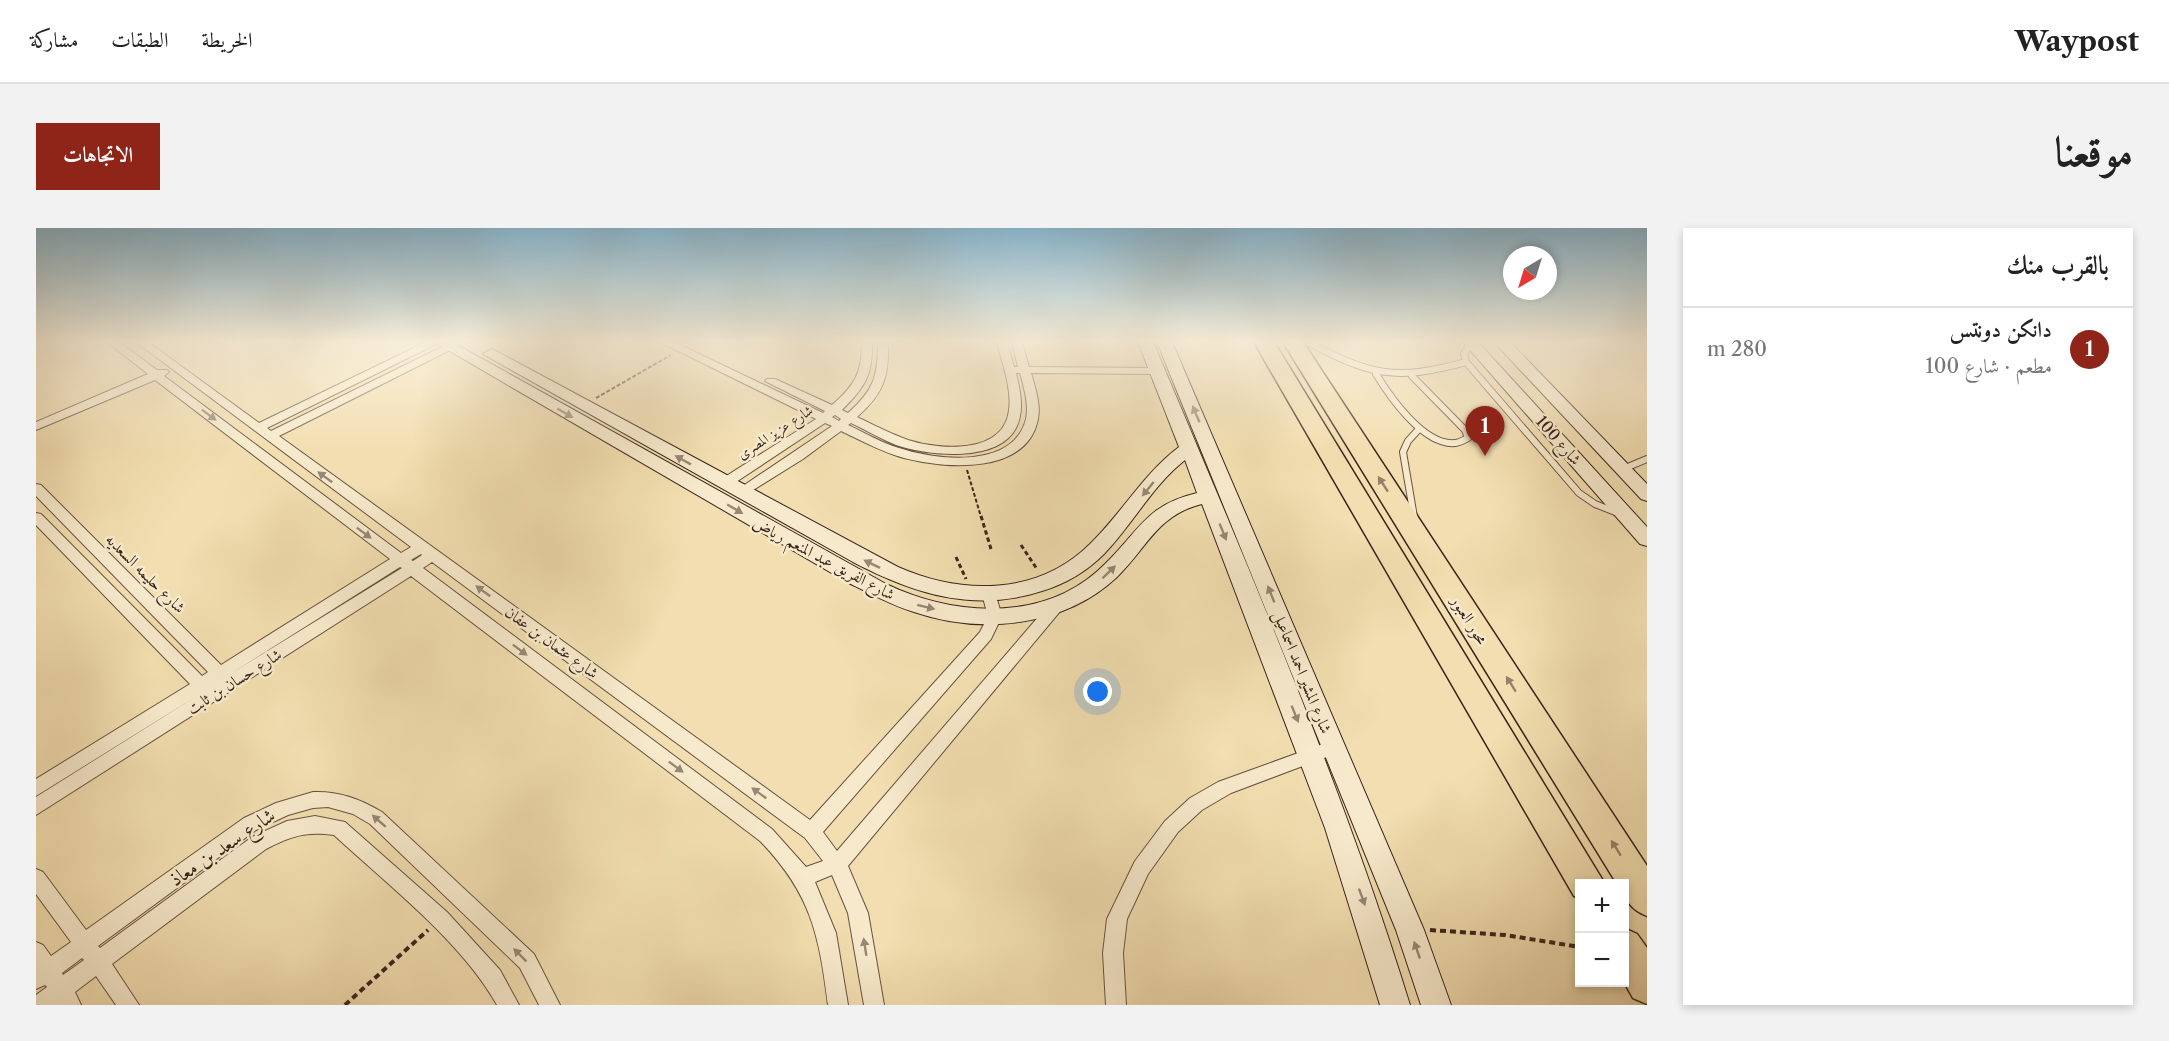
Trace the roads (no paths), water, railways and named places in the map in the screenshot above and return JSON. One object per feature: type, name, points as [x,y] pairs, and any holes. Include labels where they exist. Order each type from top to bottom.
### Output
[{"type":"highway","points":[[1286,378],[1584,879]]},
{"type":"highway","name":"محور العبور","points":[[1316,378],[1647,898]]},
{"type":"highway","points":[[1629,955],[1647,984]]},
{"type":"street","points":[[36,415],[132,378]]},
{"type":"street","points":[[36,426],[136,378]]},
{"type":"street","name":"شارع عثمان بن عفان","points":[[161,378],[405,565],[766,835],[787,854],[804,877],[815,898],[831,951],[838,1005]]},
{"type":"street","name":"شارع عثمان بن عفان","points":[[191,378],[811,832],[837,864],[851,889],[860,916],[874,1005]]},
{"type":"street","points":[[264,432],[374,378]]},
{"type":"street","name":"شارع الفريق عبد المنعم رياض","points":[[509,378],[887,595],[923,607],[962,615],[995,616],[1030,612],[1057,605],[1090,589],[1110,572],[1160,514],[1182,503],[1209,496]]},
{"type":"street","name":"شارع الفريق عبد المنعم رياض","points":[[536,378],[888,571],[944,591],[981,594],[1028,589],[1068,573],[1097,549],[1165,468],[1189,448]]},
{"type":"street","points":[[752,378],[845,422],[910,458],[946,463],[965,463],[993,457],[1010,449],[1022,439],[1029,427],[1032,412],[1025,378]]},
{"type":"street","name":"شارع عزيز المصرى","points":[[725,483],[828,414],[848,398],[863,378]]},
{"type":"street","name":"شارع عزيز المصرى","points":[[742,493],[845,422],[870,398],[880,378]]},
{"type":"street","points":[[845,422],[919,448],[959,451],[978,448],[994,441],[1006,432],[1012,422],[1015,402],[1010,378]]},
{"type":"street","name":"شارع المشير احمد اسماعيل","points":[[1164,378],[1189,448],[1312,756],[1371,923],[1395,1005]]},
{"type":"street","name":"شارع المشير احمد اسماعيل","points":[[1166,378],[1334,747],[1410,930],[1436,1005]]},
{"type":"street","name":"شارع 100","points":[[1503,378],[1647,539]]},
{"type":"street","name":"شارع 100","points":[[1536,378],[1647,495]]},
{"type":"street","name":"شارع حليمه السعديه","points":[[36,488],[225,678]]},
{"type":"street","points":[[36,517],[206,690]]},
{"type":"street","name":"شارع حسان بن ثابت","points":[[36,807],[206,690],[427,551]]},
{"type":"street","points":[[1068,573],[1081,577],[1090,589]]},
{"type":"street","points":[[811,832],[986,635],[995,616],[981,594]]},
{"type":"street","points":[[804,877],[837,864],[1057,605]]},
{"type":"street","name":"شارع حسان بن ثابت","points":[[36,788],[206,690]]},
{"type":"street","points":[[1116,1005],[1112,970],[1116,921],[1134,882],[1154,847],[1180,818],[1209,795],[1243,780],[1334,747]]},
{"type":"street","name":"شارع سعد بن معاذ","points":[[42,974],[250,824],[279,809],[306,800],[334,799],[357,805],[376,818],[499,934],[527,961],[550,1005]]},
{"type":"street","name":"شارع سعد بن معاذ","points":[[40,1005],[66,997],[98,962],[259,843],[287,829],[315,824],[339,828],[440,919],[493,977],[509,1005]]},
{"type":"street","points":[[36,878],[129,1005]]},
{"type":"street","points":[[36,952],[42,974],[66,997]]},
{"type":"lane","points":[[1378,378],[1387,394],[1419,429],[1452,442],[1464,441],[1468,438],[1465,430],[1414,378]]},
{"type":"lane","points":[[1480,378],[1579,493],[1595,504],[1626,516]]},
{"type":"lane","points":[[1416,535],[1402,452],[1419,429]]},
{"type":"lane","points":[[1623,469],[1647,459]]},
{"type":"place","name":"دانكن دونتس","points":[[1485,456]]}]
